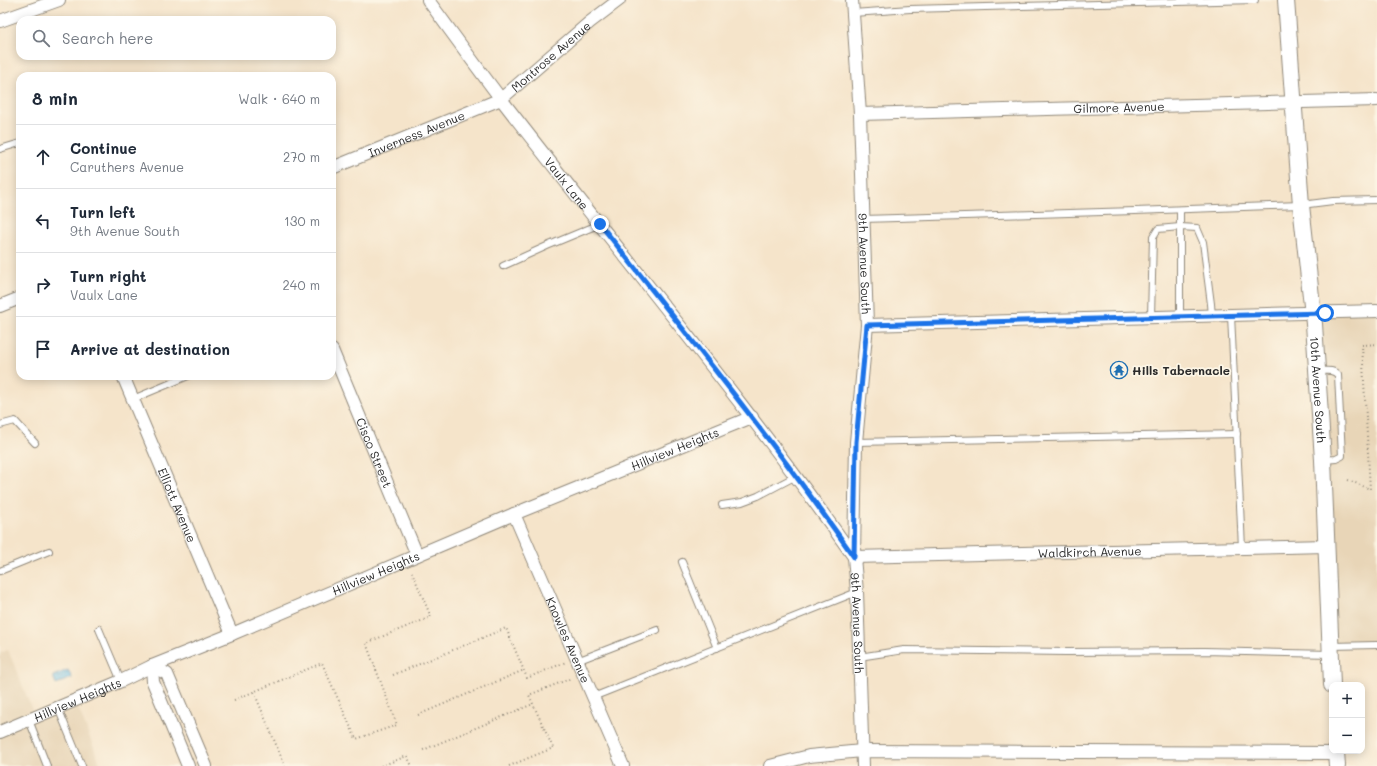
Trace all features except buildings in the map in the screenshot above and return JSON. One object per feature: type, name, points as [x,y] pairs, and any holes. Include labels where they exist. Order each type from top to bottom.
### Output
[{"type":"street","points":[[0,21],[59,0]]},
{"type":"street","name":"Vaulx Lane","points":[[428,0],[501,99],[752,417],[854,557]]},
{"type":"street","name":"Montrose Avenue","points":[[501,99],[590,22],[619,0]]},
{"type":"street","name":"9th Avenue South","points":[[852,0],[860,114],[867,325],[856,442],[854,557],[857,592],[863,766]]},
{"type":"street","name":"10th Avenue South","points":[[1286,0],[1301,205],[1313,313],[1323,460],[1332,682]]},
{"type":"street","name":"Inverness Avenue","points":[[336,166],[501,99]]},
{"type":"street","name":"Gilmore Avenue","points":[[860,114],[1377,100]]},
{"type":"street","points":[[0,306],[16,300]]},
{"type":"street","points":[[867,325],[1377,311]]},
{"type":"street","name":"Cisco Street","points":[[336,360],[417,555]]},
{"type":"street","name":"Elliott Avenue","points":[[125,380],[232,634]]},
{"type":"street","name":"Hillview Heights","points":[[0,732],[121,681],[152,666],[232,634],[514,514],[752,417]]},
{"type":"street","name":"Knowles Avenue","points":[[514,514],[572,661],[593,697],[623,766]]},
{"type":"street","name":"Waldkirch Avenue","points":[[854,557],[1326,546]]},
{"type":"street","points":[[152,666],[153,682],[188,766]]},
{"type":"street","points":[[152,666],[167,674],[206,766]]},
{"type":"street","points":[[770,766],[809,756],[862,751],[1336,757]]},
{"type":"lane","points":[[853,13],[910,9],[1255,0]]},
{"type":"lane","points":[[0,148],[16,144]]},
{"type":"lane","points":[[863,218],[1180,210],[1301,205],[1333,201],[1377,200]]},
{"type":"lane","points":[[1180,210],[1180,317]]},
{"type":"lane","points":[[504,266],[600,224]]},
{"type":"lane","points":[[1151,318],[1153,237],[1158,229],[1180,226],[1197,228],[1203,242],[1212,316]]},
{"type":"lane","points":[[1231,315],[1242,548]]},
{"type":"lane","points":[[133,399],[178,380]]},
{"type":"lane","points":[[0,424],[15,421],[35,443]]},
{"type":"lane","points":[[856,442],[1237,434]]},
{"type":"lane","points":[[722,504],[742,502],[758,496],[796,476]]},
{"type":"lane","points":[[0,571],[49,551]]},
{"type":"lane","points":[[682,562],[717,648]]},
{"type":"lane","points":[[593,697],[857,592]]},
{"type":"lane","points":[[99,629],[121,681]]},
{"type":"lane","points":[[572,661],[657,630]]},
{"type":"lane","points":[[859,657],[904,650],[1067,652],[1330,650],[1377,645]]},
{"type":"lane","points":[[58,708],[82,766]]},
{"type":"lane","points":[[29,720],[47,766]]},
{"type":"path","points":[[1348,480],[1370,490],[1362,345],[1377,344]]},
{"type":"path","points":[[234,700],[322,663],[356,739],[397,725],[366,643],[432,617],[412,572]]},
{"type":"path","points":[[393,675],[506,628],[527,678],[572,661]]},
{"type":"path","points":[[418,715],[524,670]]},
{"type":"path","points":[[509,766],[552,748],[529,695],[574,678]]},
{"type":"path","points":[[254,692],[285,766]]},
{"type":"path","points":[[422,750],[533,704]]},
{"type":"path","points":[[381,766],[407,756],[412,766]]},
{"type":"shaded area","points":[[1377,311],[1377,645],[1330,646],[1313,313]]},
{"type":"shaded area","points":[[8,650],[35,717],[75,700],[101,766],[0,766],[0,653]]},
{"type":"water","points":[[68,670],[72,678],[56,684],[53,676]]},
{"type":"place","name":"Hills Tabernacle","points":[[1119,370]]},
{"type":"route","points":[[600,224],[752,417],[854,557],[856,442],[867,325],[1325,313]]}]
